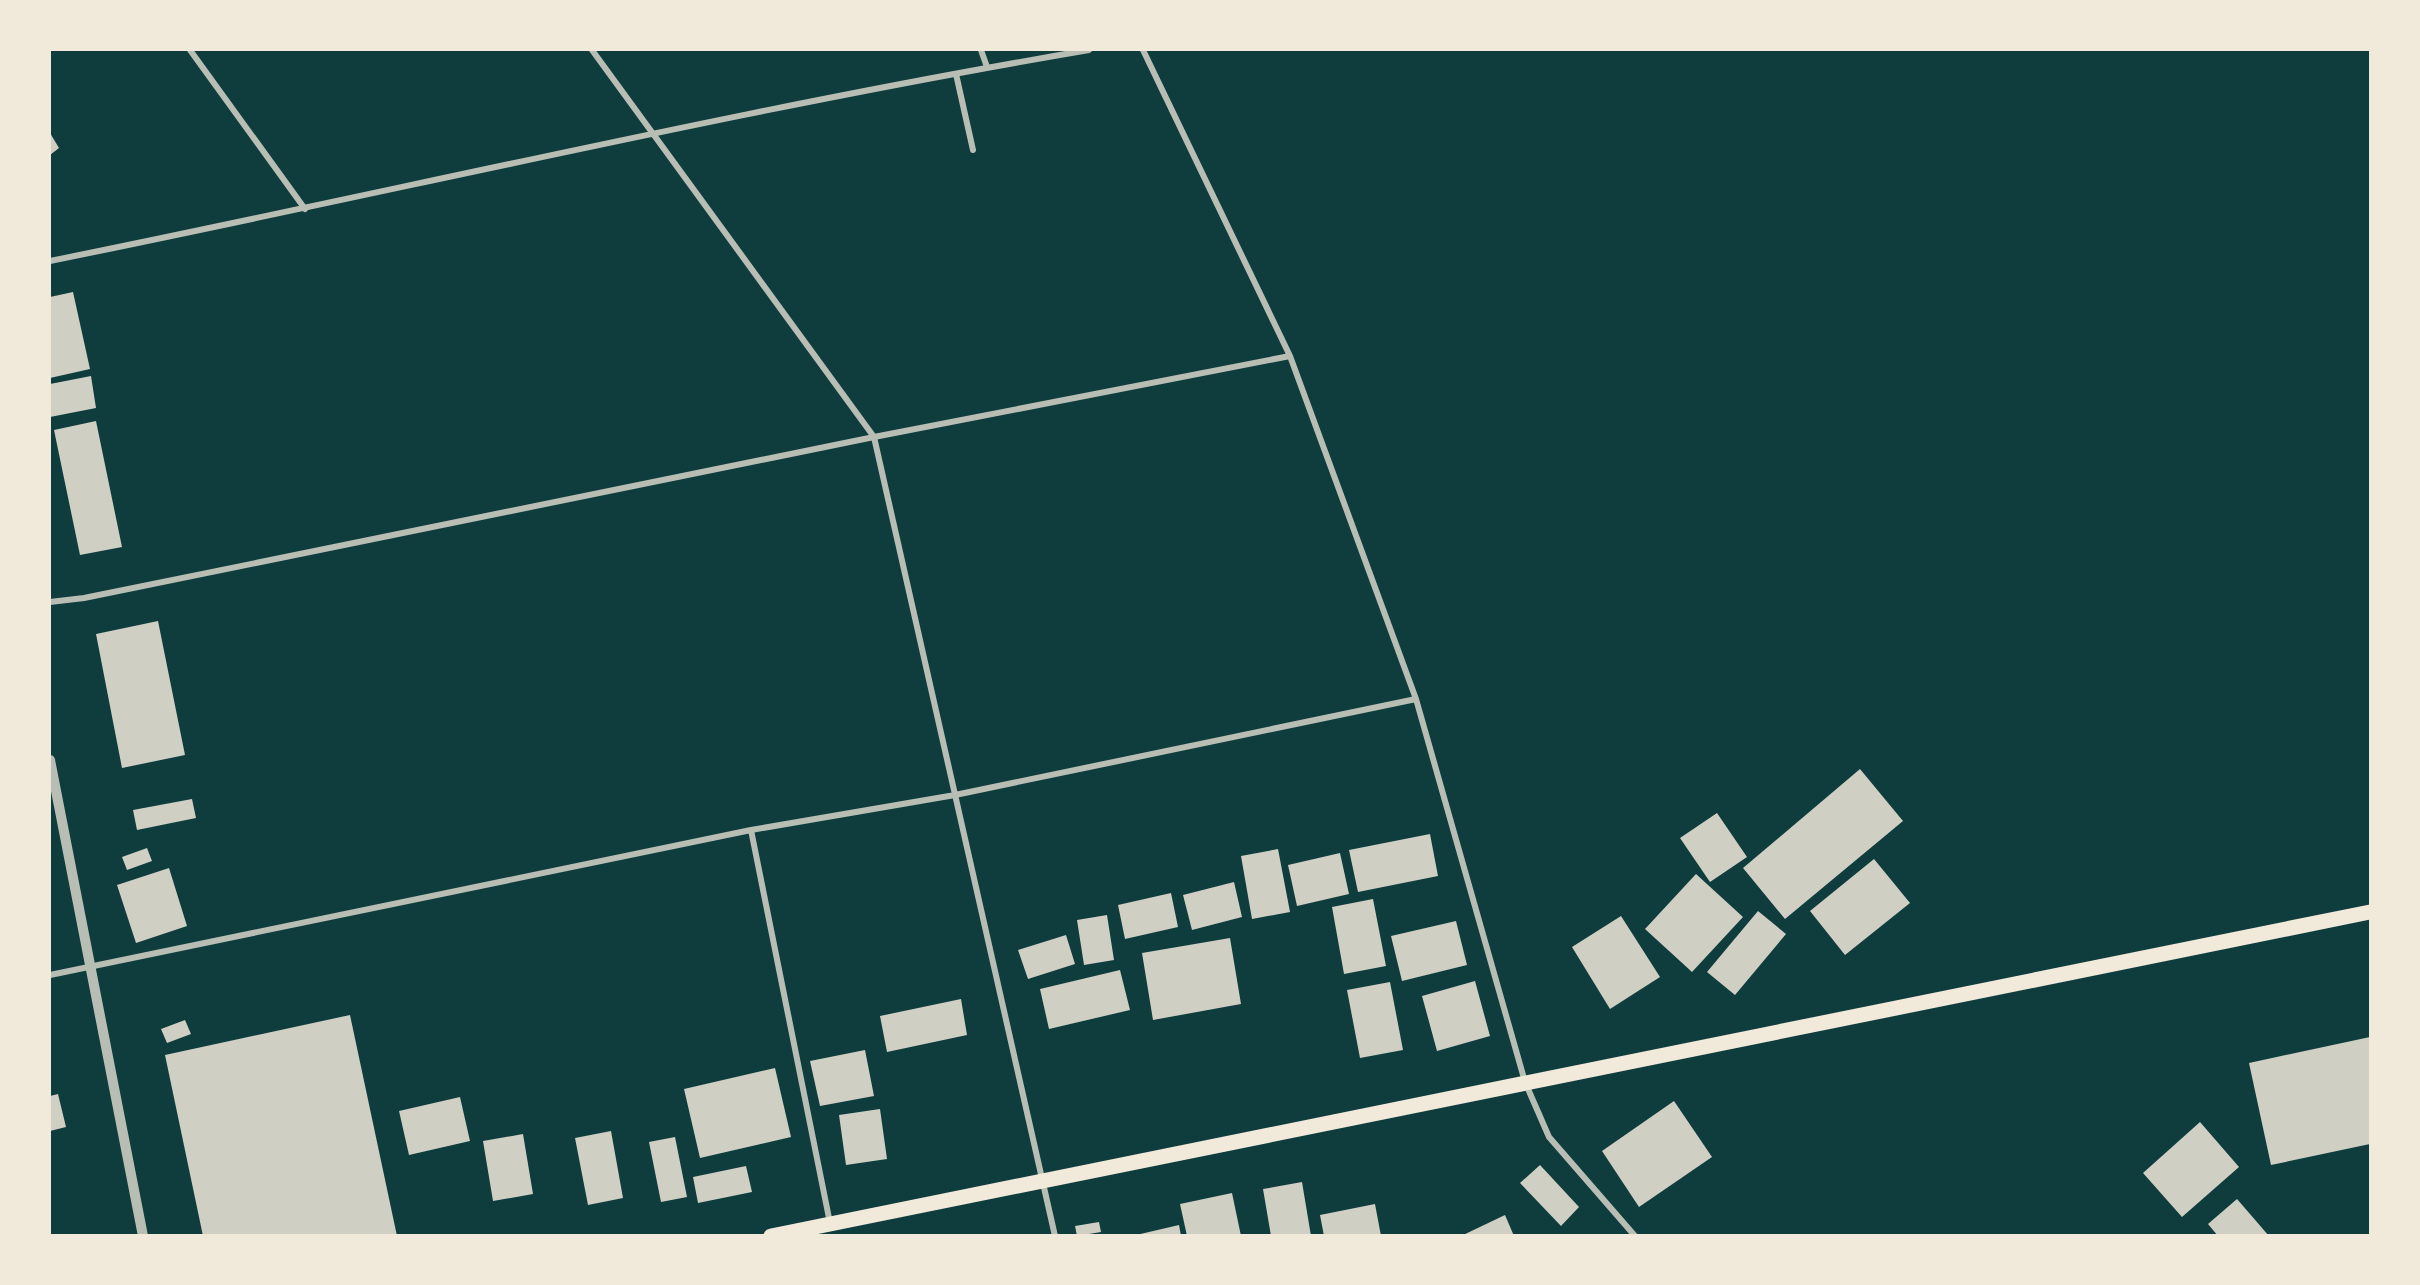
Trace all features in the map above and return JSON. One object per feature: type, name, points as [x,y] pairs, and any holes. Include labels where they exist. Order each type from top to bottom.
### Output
[{"type":"main road","points":[[771,1236],[2370,912]]},
{"type":"street","points":[[190,50],[305,209]]},
{"type":"street","points":[[592,50],[874,437],[1055,1236]]},
{"type":"street","points":[[981,50],[987,67]]},
{"type":"street","points":[[50,261],[305,209],[652,133],[987,67],[1089,50]]},
{"type":"street","points":[[1143,50],[1290,356],[1416,699],[1525,1083],[1549,1137],[1635,1236]]},
{"type":"street","points":[[956,74],[973,150]]},
{"type":"street","points":[[50,602],[84,598],[874,437],[1290,356]]},
{"type":"street","points":[[50,975],[751,830],[955,795],[1416,699]]},
{"type":"street","points":[[50,760],[143,1236]]},
{"type":"street","points":[[751,830],[830,1223]]},
{"type":"building","points":[[50,133],[59,148],[50,155]]},
{"type":"building","points":[[73,292],[90,369],[50,378],[50,297]]},
{"type":"building","points":[[91,376],[96,408],[50,417],[50,384]]},
{"type":"building","points":[[96,421],[122,547],[80,555],[54,430]]},
{"type":"building","points":[[158,621],[185,755],[122,768],[96,634]]},
{"type":"building","points":[[1860,769],[1903,821],[1785,919],[1743,868]]},
{"type":"building","points":[[192,799],[196,818],[137,830],[133,810]]},
{"type":"building","points":[[1717,813],[1747,857],[1710,882],[1680,838]]},
{"type":"building","points":[[1430,834],[1438,876],[1358,892],[1349,850]]},
{"type":"building","points":[[147,848],[152,861],[127,870],[122,857]]},
{"type":"building","points":[[1278,849],[1290,912],[1252,919],[1241,856]]},
{"type":"building","points":[[1340,853],[1349,894],[1297,906],[1288,865]]},
{"type":"building","points":[[1874,859],[1910,903],[1845,955],[1810,911]]},
{"type":"building","points":[[169,868],[187,926],[136,943],[117,885]]},
{"type":"building","points":[[1696,874],[1743,917],[1692,972],[1645,929]]},
{"type":"building","points":[[1234,882],[1242,917],[1192,930],[1183,895]]},
{"type":"building","points":[[1171,893],[1178,927],[1125,939],[1118,905]]},
{"type":"building","points":[[1373,899],[1386,966],[1344,974],[1332,907]]},
{"type":"building","points":[[1758,911],[1786,934],[1735,995],[1707,972]]},
{"type":"building","points":[[1107,915],[1114,960],[1084,965],[1077,920]]},
{"type":"building","points":[[1621,916],[1660,977],[1610,1009],[1572,947]]},
{"type":"building","points":[[1456,921],[1467,965],[1402,981],[1391,936]]},
{"type":"building","points":[[1066,935],[1075,964],[1028,979],[1018,950]]},
{"type":"building","points":[[1230,938],[1241,1004],[1153,1020],[1142,953]]},
{"type":"building","points":[[1120,970],[1130,1010],[1049,1029],[1040,989]]},
{"type":"building","points":[[1475,981],[1490,1036],[1437,1051],[1422,996]]},
{"type":"building","points":[[1390,982],[1403,1050],[1360,1058],[1347,990]]},
{"type":"building","points":[[961,999],[967,1035],[887,1052],[880,1016]]},
{"type":"building","points":[[350,1015],[397,1236],[203,1236],[165,1055]]},
{"type":"building","points":[[185,1020],[191,1034],[167,1043],[161,1029]]},
{"type":"building","points":[[2370,1037],[2370,1144],[2271,1165],[2249,1063]]},
{"type":"building","points":[[865,1050],[874,1096],[820,1106],[810,1061]]},
{"type":"building","points":[[775,1068],[791,1137],[700,1158],[684,1089]]},
{"type":"building","points":[[58,1094],[66,1127],[50,1131],[50,1096]]},
{"type":"building","points":[[460,1097],[470,1141],[409,1155],[399,1111]]},
{"type":"building","points":[[1674,1101],[1712,1157],[1639,1207],[1602,1151]]},
{"type":"building","points":[[880,1109],[887,1159],[846,1165],[839,1115]]},
{"type":"building","points":[[2200,1122],[2239,1167],[2182,1217],[2143,1173]]},
{"type":"building","points":[[611,1131],[623,1198],[588,1205],[575,1138]]},
{"type":"building","points":[[523,1134],[533,1194],[493,1201],[483,1141]]},
{"type":"building","points":[[675,1137],[687,1197],[661,1202],[649,1142]]},
{"type":"building","points":[[1540,1165],[1579,1207],[1561,1226],[1520,1183]]},
{"type":"building","points":[[746,1166],[752,1192],[698,1203],[693,1177]]},
{"type":"building","points":[[1302,1182],[1311,1236],[1271,1236],[1263,1189]]},
{"type":"building","points":[[1232,1193],[1241,1236],[1187,1236],[1180,1204]]},
{"type":"building","points":[[2237,1199],[2269,1236],[2218,1236],[2208,1224]]},
{"type":"building","points":[[1375,1204],[1381,1236],[1324,1236],[1320,1215]]},
{"type":"building","points":[[1505,1215],[1514,1236],[1461,1236]]},
{"type":"building","points":[[1099,1222],[1101,1232],[1077,1236],[1075,1226]]},
{"type":"building","points":[[1179,1225],[1181,1236],[1136,1236],[1136,1235]]}]
